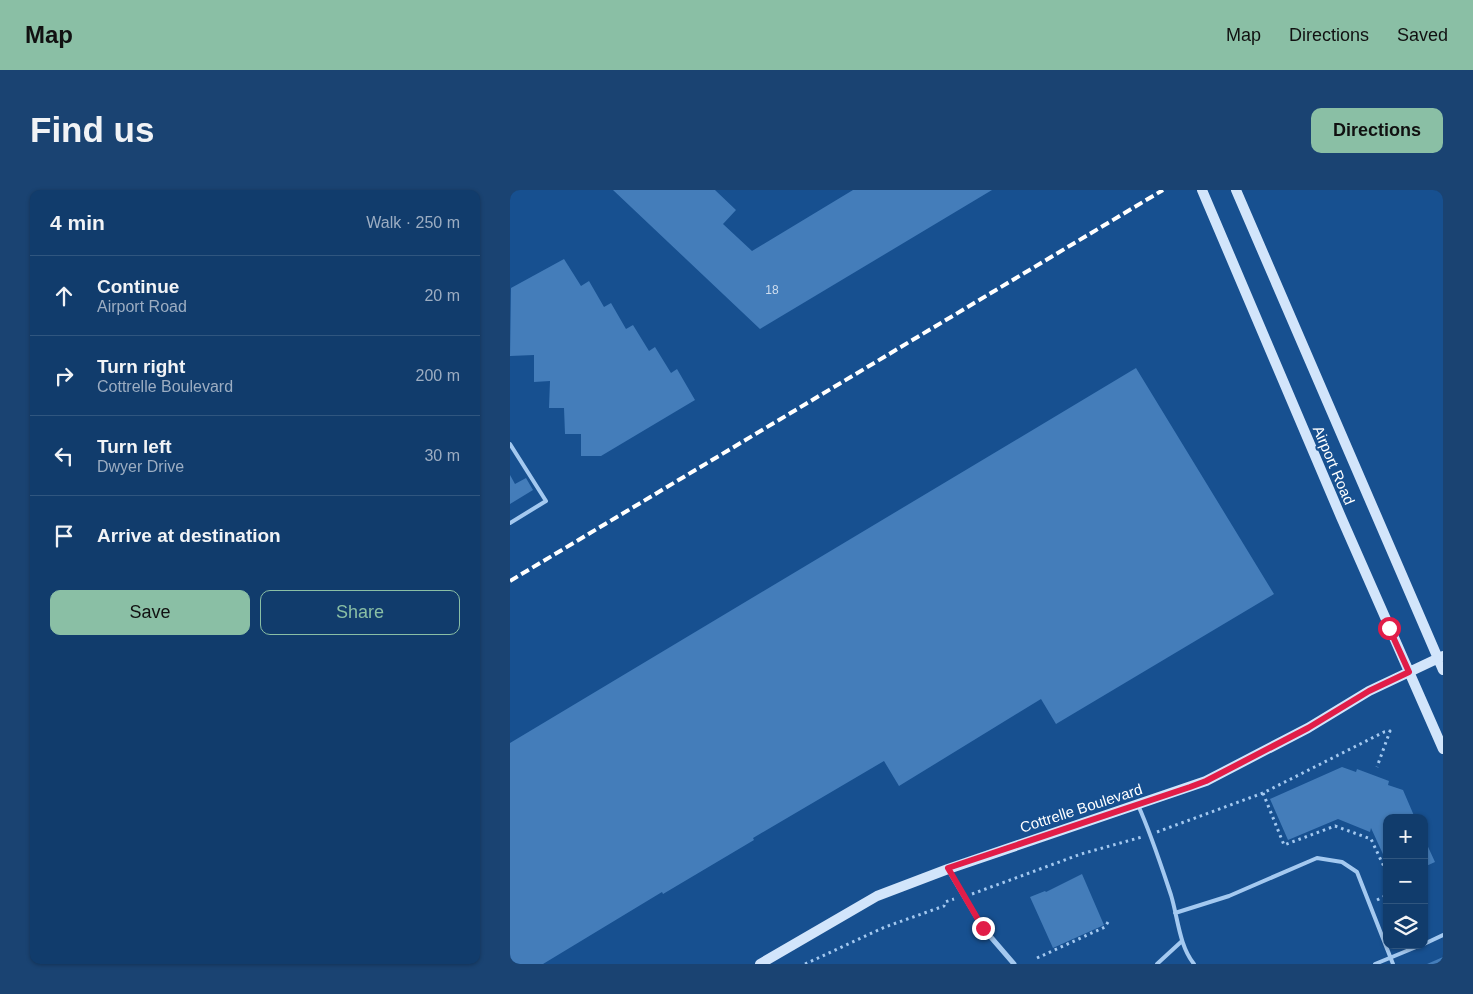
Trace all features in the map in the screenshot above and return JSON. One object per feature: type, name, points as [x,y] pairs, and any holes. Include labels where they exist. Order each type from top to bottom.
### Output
[{"type":"main road","name":"Airport Road","points":[[1202,190],[1340,517],[1443,749]]},
{"type":"main road","name":"Airport Road","points":[[1236,190],[1440,657],[1443,670]]},
{"type":"main road","name":"Cottrelle Boulevard","points":[[760,964],[877,896],[948,868],[1206,781],[1308,728],[1369,691],[1440,657]]},
{"type":"street","points":[[948,868],[983,928],[1014,964]]},
{"type":"lane","points":[[510,444],[546,501],[510,523]]},
{"type":"lane","points":[[1138,805],[1151,834],[1182,941],[1194,964]]},
{"type":"lane","points":[[1175,913],[1229,896],[1317,858],[1342,862],[1357,872],[1393,964]]},
{"type":"lane","points":[[1428,942],[1443,935]]},
{"type":"lane","points":[[1157,964],[1182,941]]},
{"type":"lane","points":[[1375,964],[1414,949]]},
{"type":"path","points":[[986,890],[1081,854],[1151,834],[1263,793],[1384,732],[1390,731],[1377,767]]},
{"type":"path","points":[[1263,793],[1284,845],[1335,826],[1371,839],[1383,864]]},
{"type":"path","points":[[805,964],[885,927],[936,910],[944,906],[946,902]]},
{"type":"path","points":[[1037,958],[1105,927],[1108,922]]},
{"type":"building","points":[[613,190],[715,190],[736,210],[723,224],[752,251],[853,190],[992,190],[760,329]]},
{"type":"building","points":[[564,259],[581,286],[589,281],[604,307],[611,303],[626,329],[633,325],[649,351],[655,347],[671,373],[677,369],[695,400],[601,456],[581,456],[581,434],[565,434],[564,408],[549,408],[550,381],[534,382],[534,355],[510,356],[511,288]]},
{"type":"building","points":[[1136,368],[1274,594],[1056,724],[1041,699],[899,786],[884,761],[543,964],[510,964],[510,743]]},
{"type":"building","points":[[510,475],[515,484],[526,478],[533,490],[510,504]]},
{"type":"building","points":[[1342,767],[1356,772],[1357,769],[1389,781],[1388,785],[1403,790],[1413,814],[1383,814],[1383,854],[1371,828],[1370,832],[1338,819],[1288,840],[1270,799]]},
{"type":"building","points":[[1428,847],[1435,862],[1428,865]]},
{"type":"building","points":[[1082,874],[1104,925],[1053,948],[1030,897],[1046,892]]},
{"type":"building","points":[[1443,957],[1443,964],[1427,964]]},
{"type":"railway","points":[[510,581],[1163,190]]},
{"type":"route","points":[[983,928],[948,868],[1206,781],[1308,728],[1369,691],[1409,672],[1389,628]]}]
